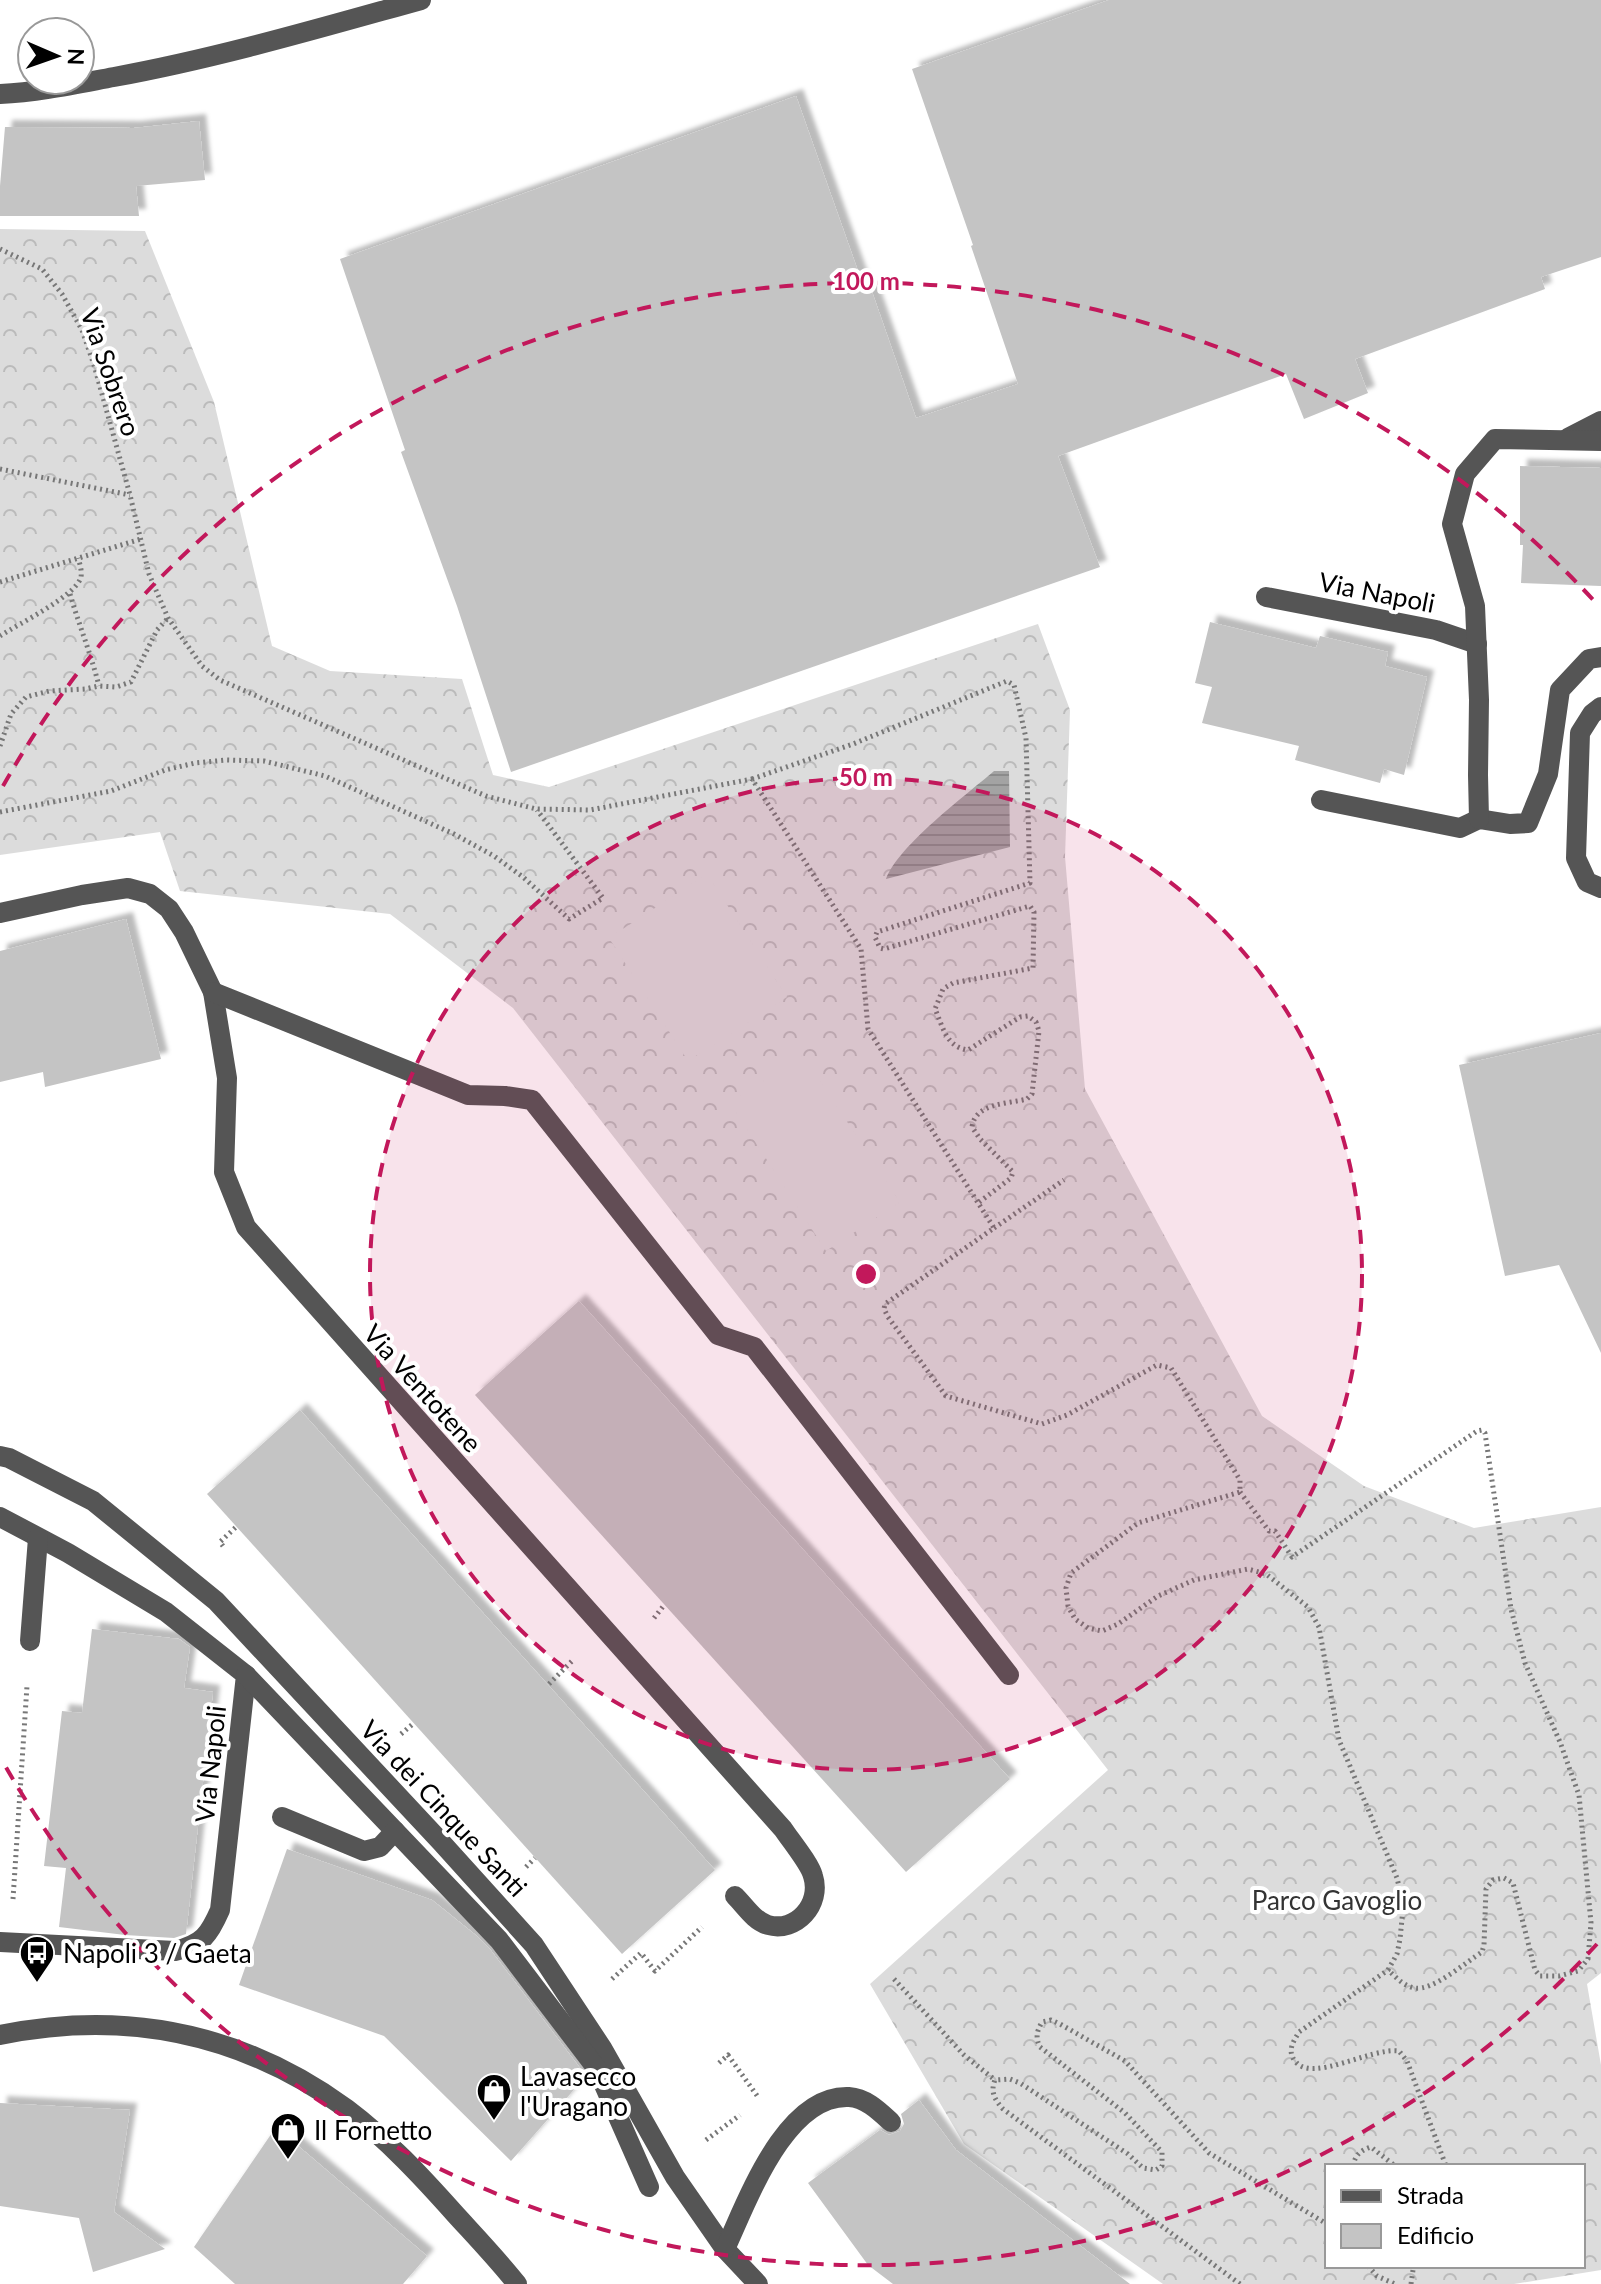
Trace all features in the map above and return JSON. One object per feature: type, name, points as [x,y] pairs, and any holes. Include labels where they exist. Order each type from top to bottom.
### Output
[{"type":"street","points":[[0,94],[35,92],[160,69],[421,0]]},
{"type":"street","name":"Via Napoli","points":[[1564,440],[1601,421]]},
{"type":"street","name":"Via Napoli","points":[[1479,819],[1475,606],[1452,524],[1465,474],[1495,439],[1601,441]]},
{"type":"street","name":"Via Napoli","points":[[1266,597],[1436,630],[1477,644]]},
{"type":"street","points":[[1321,800],[1460,828],[1479,819],[1510,824],[1528,823],[1548,774],[1560,690],[1589,659],[1601,657]]},
{"type":"street","points":[[1601,707],[1592,714],[1580,733],[1576,858],[1587,882],[1601,888]]},
{"type":"street","name":"Via Ventotene","points":[[0,913],[128,888],[150,894],[169,909],[184,932],[213,992],[227,1078],[224,1172],[246,1227],[783,1829],[813,1876],[814,1900],[809,1910],[789,1924],[766,1924],[735,1896]]},
{"type":"street","points":[[213,992],[468,1095],[532,1100],[718,1335],[754,1347],[1009,1675]]},
{"type":"street","name":"Via dei Cinque Santi","points":[[0,1456],[93,1501],[216,1601],[534,1945],[602,2048],[672,2172],[725,2249],[758,2284]]},
{"type":"street","name":"Via Napoli","points":[[0,1517],[68,1553],[166,1612],[246,1675],[220,1910],[207,1936],[196,1944],[175,1951],[5,1942]]},
{"type":"street","points":[[30,1641],[38,1538]]},
{"type":"street","points":[[246,1675],[499,1940],[597,2069],[649,2187]]},
{"type":"street","points":[[282,1817],[364,1851],[380,1847],[395,1831]]},
{"type":"street","points":[[0,2035],[32,2028],[85,2026],[176,2031],[216,2041],[273,2064],[348,2111],[387,2144],[426,2182],[517,2284]]},
{"type":"street","points":[[725,2249],[769,2157],[786,2132],[806,2112],[830,2100],[850,2097],[871,2104],[891,2122]]},
{"type":"path","name":"Via Sobrero","points":[[0,249],[42,269],[62,294],[82,330],[130,495],[149,574],[168,618],[202,666],[239,691],[486,796],[536,809],[590,810],[752,779],[853,744],[1007,681],[1014,685],[1026,738],[1030,883],[877,932],[875,937],[880,948],[884,949],[1030,906],[1034,912],[1033,968],[953,983],[943,989],[935,1009],[948,1041],[959,1049],[968,1050],[1020,1017],[1028,1016],[1036,1022],[1039,1031],[1032,1094],[1027,1099],[981,1109],[973,1117],[972,1127],[980,1139],[1013,1172],[1011,1178],[978,1203]]},
{"type":"path","points":[[0,469],[130,495]]},
{"type":"path","points":[[0,582],[141,539]]},
{"type":"path","points":[[0,636],[70,594],[81,579],[78,558]]},
{"type":"path","points":[[70,594],[99,686]]},
{"type":"path","points":[[0,746],[11,714],[26,697],[49,691],[116,687],[131,682],[157,630],[168,618]]},
{"type":"path","points":[[0,812],[111,791],[165,770],[195,763],[264,761],[325,776],[454,834],[494,856],[523,877],[569,919],[603,898],[536,809]]},
{"type":"path","points":[[752,779],[861,949],[868,1029],[994,1228]]},
{"type":"path","points":[[1064,1180],[885,1304],[888,1317],[946,1396],[1042,1424],[1067,1415],[1157,1365],[1171,1368],[1240,1480],[1240,1492],[1269,1531],[1275,1531],[1292,1557],[1477,1431],[1485,1433],[1511,1609],[1525,1663],[1560,1742],[1579,1795],[1591,1923],[1588,1959],[1578,1971],[1559,1976],[1540,1976],[1535,1970],[1513,1883],[1504,1878],[1493,1880],[1486,1889],[1482,1952],[1430,1986],[1415,1988],[1402,1983],[1388,1970]]},
{"type":"path","points":[[1240,1492],[1138,1523],[1071,1573],[1066,1588],[1068,1606],[1075,1619],[1088,1628],[1102,1631],[1170,1590],[1194,1580],[1248,1569],[1266,1574],[1308,1607],[1322,1639],[1339,1740],[1399,1887],[1403,1909],[1397,1954],[1388,1970],[1299,2032],[1291,2045],[1291,2057],[1306,2071],[1381,2051],[1399,2051],[1407,2061],[1445,2164]]},
{"type":"path","points":[[5,1942],[30,1641]]},
{"type":"path","points":[[397,1737],[414,1723]]},
{"type":"path","points":[[611,1980],[641,1953],[655,1971],[735,1896]]},
{"type":"path","points":[[894,1979],[964,2055],[995,2080],[1010,2079],[1020,2083],[1128,2154],[1143,2168],[1156,2170],[1162,2166],[1162,2152],[1125,2113],[1040,2047],[1036,2040],[1042,2022],[1051,2020],[1060,2024],[1125,2061],[1209,2153],[1325,2223]]},
{"type":"path","points":[[719,2063],[728,2055],[760,2100]]},
{"type":"path","points":[[995,2080],[993,2094],[1003,2109],[1240,2284]]},
{"type":"path","points":[[672,2172],[749,2109]]},
{"type":"path","points":[[1353,2164],[1354,2158],[1363,2149],[1371,2147],[1392,2164]]},
{"type":"path","points":[[1370,2268],[1377,2276],[1395,2284]]},
{"type":"green space","name":"Parco Gavoglio","points":[[0,229],[145,231],[214,402],[272,646],[330,671],[462,679],[493,775],[549,787],[1038,624],[1070,710],[1065,857],[1085,1089],[1262,1416],[1364,1486],[1474,1528],[1601,1507],[1601,1973],[1587,1984],[1601,2065],[1601,2270],[1514,2284],[1163,2284],[964,2144],[870,1984],[1108,1770],[513,1008],[390,914],[180,891],[160,832],[0,855]]},
{"type":"green space","points":[[707,874],[787,997],[688,1061],[609,938]]},
{"type":"green space","points":[[803,1055],[900,1202],[826,1251],[730,1103]]},
{"type":"shaded area","points":[[994,771],[1009,771],[1010,847],[886,879],[918,836]]},
{"type":"building","points":[[1109,0],[1601,0],[1601,257],[1541,277],[1545,289],[1355,359],[1368,393],[1304,419],[1286,374],[1058,456],[1100,567],[511,772],[457,606],[401,452],[405,450],[340,259],[796,96],[864,288],[870,286],[916,418],[1018,384],[912,69]]},
{"type":"building","points":[[199,121],[205,180],[136,186],[139,216],[0,216],[5,127],[134,128]]},
{"type":"building","points":[[1520,466],[1601,468],[1601,586],[1521,583]]},
{"type":"building","points":[[1210,622],[1316,648],[1320,636],[1388,652],[1385,666],[1427,677],[1404,775],[1384,769],[1380,783],[1295,760],[1299,746],[1202,723],[1212,687],[1195,683]]},
{"type":"building","points":[[126,919],[161,1059],[45,1087],[43,1072],[0,1082],[0,951]]},
{"type":"building","points":[[1601,1033],[1601,1353],[1559,1265],[1505,1276],[1459,1065]]},
{"type":"building","points":[[579,1301],[1010,1779],[906,1872],[475,1395]]},
{"type":"building","points":[[300,1410],[715,1870],[622,1954],[207,1494]]},
{"type":"building","points":[[92,1629],[179,1639],[190,1647],[184,1688],[213,1692],[186,1934],[174,1938],[59,1927],[66,1868],[44,1866],[62,1711],[82,1713]]},
{"type":"building","points":[[287,1849],[432,1900],[489,1948],[586,2076],[511,2161],[384,2036],[239,1985]]},
{"type":"building","points":[[919,2100],[956,2150],[1130,2284],[893,2284],[868,2265],[808,2183],[880,2130],[889,2135],[900,2131],[904,2124],[901,2114]]},
{"type":"building","points":[[0,2103],[130,2110],[114,2212],[165,2249],[93,2272],[79,2218],[0,2206]]},
{"type":"building","points":[[276,2127],[427,2256],[403,2284],[235,2284],[194,2247]]},
{"type":"place","name":"Napoli 3 / Gaeta","points":[[37,1984]]},
{"type":"place","name":"Lavasecco l'Uragano","points":[[494,2122]]},
{"type":"place","name":"Il Fornetto","points":[[288,2161]]}]
